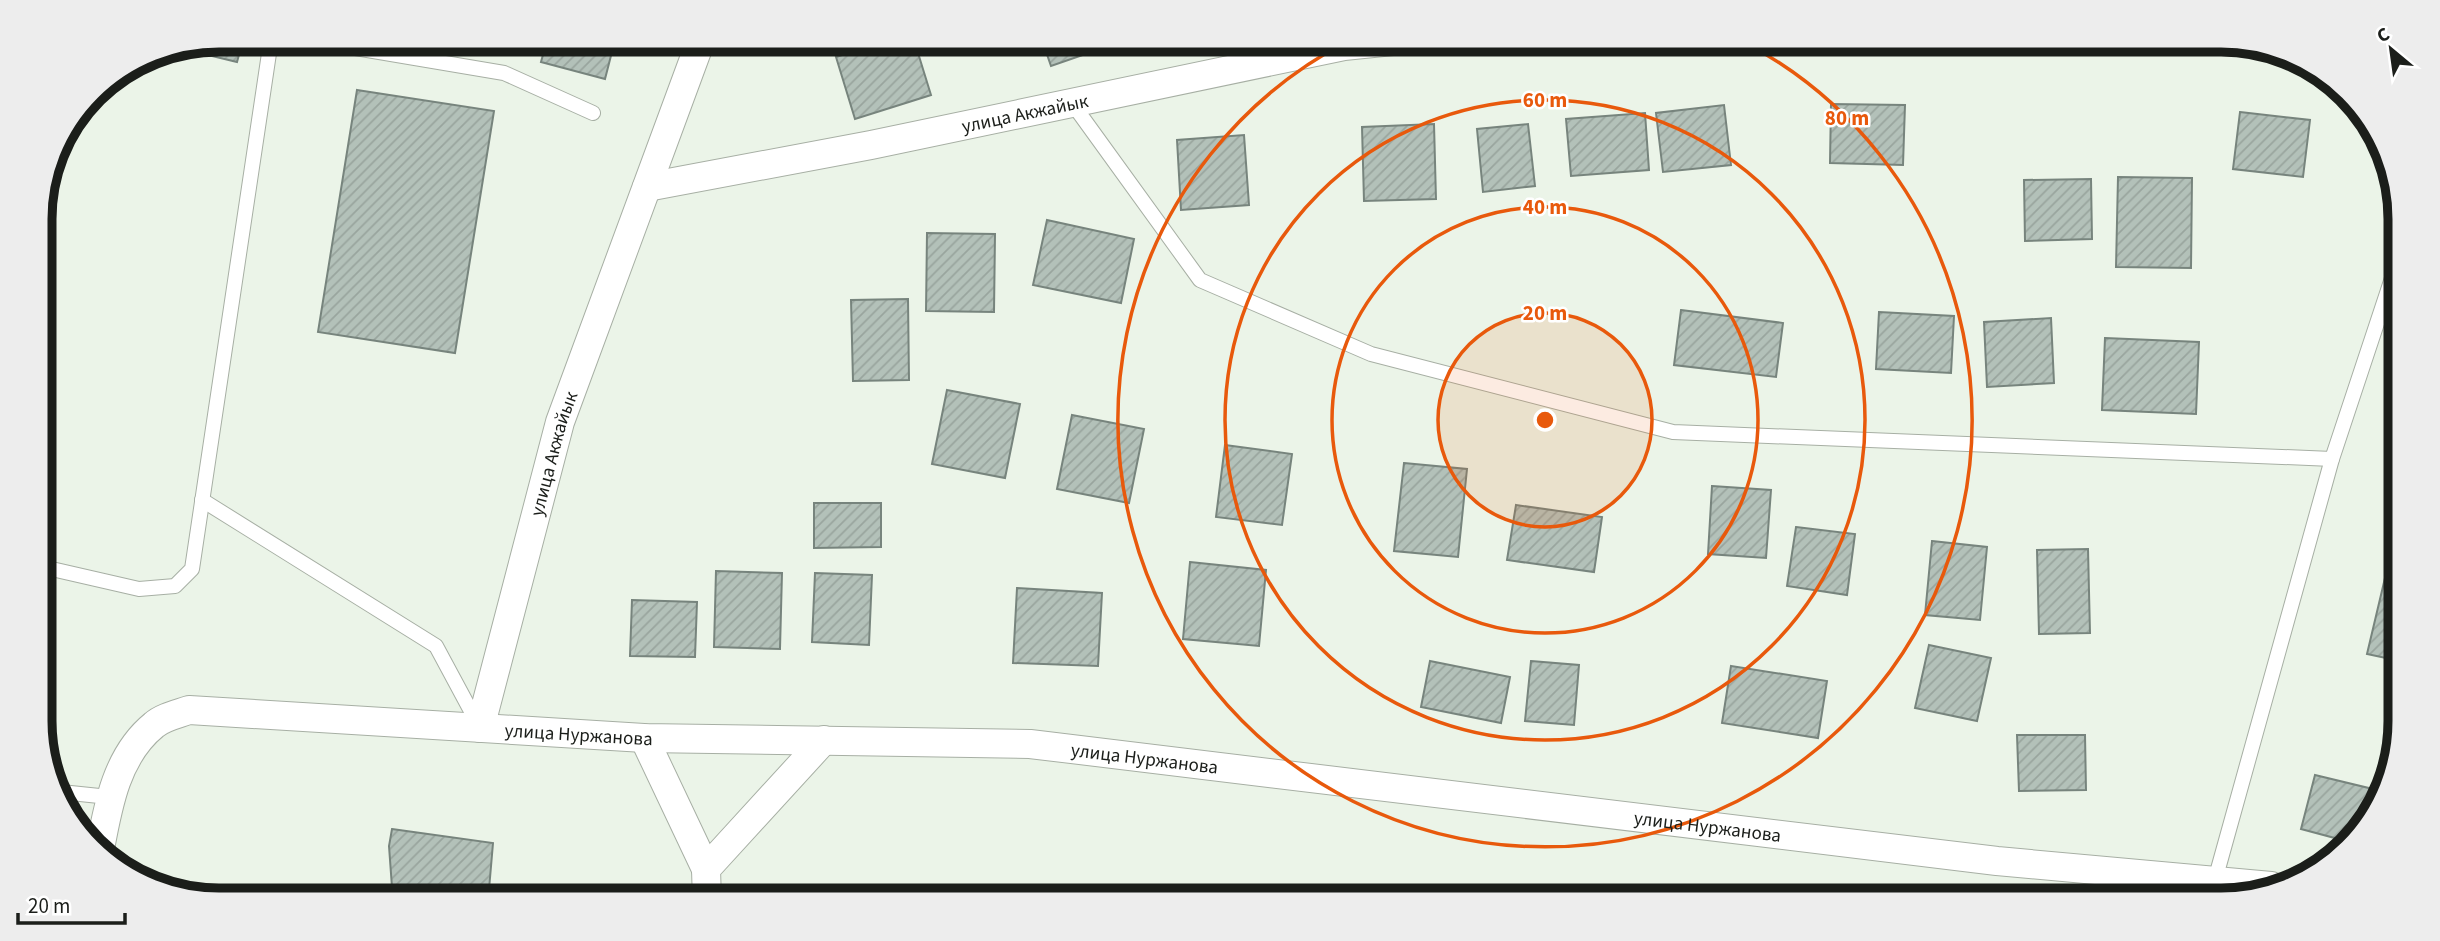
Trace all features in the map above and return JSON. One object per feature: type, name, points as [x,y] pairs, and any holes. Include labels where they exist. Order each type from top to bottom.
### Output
[{"type":"street","name":"улица Акжайык","points":[[647,187],[872,145],[1313,52]]},
{"type":"street","name":"улица Акжайык","points":[[480,728],[560,422],[696,53]]},
{"type":"street","name":"улица Нуржанова","points":[[102,840],[109,797],[133,746],[155,723],[189,710],[643,738],[1030,744],[1997,861],[2256,884]]},
{"type":"street","points":[[643,738],[706,869],[707,888]]},
{"type":"street","points":[[706,869],[824,740]]},
{"type":"lane","points":[[52,568],[139,589],[175,586],[192,569],[269,53]]},
{"type":"lane","points":[[385,53],[504,73],[593,113]]},
{"type":"lane","points":[[1072,103],[1200,280],[1371,354],[1673,432],[2332,459]]},
{"type":"lane","points":[[2215,880],[2332,459],[2388,290]]},
{"type":"lane","points":[[202,500],[436,646],[480,728]]},
{"type":"lane","points":[[69,793],[109,797]]},
{"type":"building","points":[[239,53],[237,62],[203,54]]},
{"type":"building","points":[[543,53],[612,53],[605,79],[541,62]]},
{"type":"building","points":[[849,53],[918,53],[931,95],[855,119],[836,57]]},
{"type":"building","points":[[1046,53],[1090,53],[1051,66]]},
{"type":"building","points":[[357,90],[494,111],[455,353],[318,332]]},
{"type":"building","points":[[1831,104],[1905,105],[1903,165],[1830,163]]},
{"type":"building","points":[[1724,105],[1731,165],[1663,172],[1656,113]]},
{"type":"building","points":[[2240,112],[2310,120],[2303,177],[2233,169]]},
{"type":"building","points":[[1645,113],[1649,170],[1571,176],[1566,119]]},
{"type":"building","points":[[1434,124],[1436,199],[1364,201],[1362,127]]},
{"type":"building","points":[[1528,124],[1535,186],[1483,192],[1477,129]]},
{"type":"building","points":[[1244,135],[1249,205],[1181,210],[1177,140]]},
{"type":"building","points":[[2118,177],[2192,178],[2191,268],[2116,267]]},
{"type":"building","points":[[2091,179],[2092,239],[2025,241],[2024,180]]},
{"type":"building","points":[[1047,220],[1134,239],[1121,303],[1033,285]]},
{"type":"building","points":[[927,233],[995,234],[994,312],[926,311]]},
{"type":"building","points":[[908,299],[909,380],[853,381],[851,300]]},
{"type":"building","points":[[1681,310],[1783,323],[1776,377],[1674,365]]},
{"type":"building","points":[[1879,312],[1954,316],[1951,373],[1876,369]]},
{"type":"building","points":[[2051,318],[2054,383],[1987,387],[1984,322]]},
{"type":"building","points":[[2105,338],[2199,342],[2196,414],[2102,410]]},
{"type":"building","points":[[947,390],[1020,404],[1005,478],[932,464]]},
{"type":"building","points":[[1072,415],[1144,429],[1129,503],[1057,489]]},
{"type":"building","points":[[1225,445],[1292,454],[1282,525],[1216,517]]},
{"type":"building","points":[[1404,463],[1467,469],[1458,557],[1394,551]]},
{"type":"building","points":[[1712,486],[1771,490],[1766,558],[1708,554]]},
{"type":"building","points":[[814,503],[881,503],[881,547],[814,548]]},
{"type":"building","points":[[1516,505],[1602,517],[1594,572],[1507,560]]},
{"type":"building","points":[[1796,527],[1855,534],[1847,595],[1787,586]]},
{"type":"building","points":[[1932,541],[1987,547],[1980,620],[1925,615]]},
{"type":"building","points":[[2088,549],[2090,633],[2039,634],[2037,550]]},
{"type":"building","points":[[1190,562],[1266,570],[1259,646],[1183,639]]},
{"type":"building","points":[[716,571],[782,573],[780,649],[714,647]]},
{"type":"building","points":[[815,573],[872,575],[869,645],[812,642]]},
{"type":"building","points":[[2385,578],[2388,579],[2388,658],[2367,654]]},
{"type":"building","points":[[1017,588],[1102,593],[1098,666],[1013,663]]},
{"type":"building","points":[[632,600],[697,602],[695,657],[630,656]]},
{"type":"building","points":[[1929,645],[1991,658],[1977,721],[1915,708]]},
{"type":"building","points":[[1430,661],[1510,677],[1501,723],[1421,707]]},
{"type":"building","points":[[1531,661],[1579,665],[1574,725],[1525,721]]},
{"type":"building","points":[[1731,666],[1827,681],[1818,738],[1722,723]]},
{"type":"building","points":[[2017,735],[2085,735],[2086,790],[2019,791]]},
{"type":"building","points":[[2315,775],[2373,789],[2359,814],[2340,839],[2301,829]]},
{"type":"building","points":[[392,829],[493,843],[489,888],[392,888],[389,846]]}]
